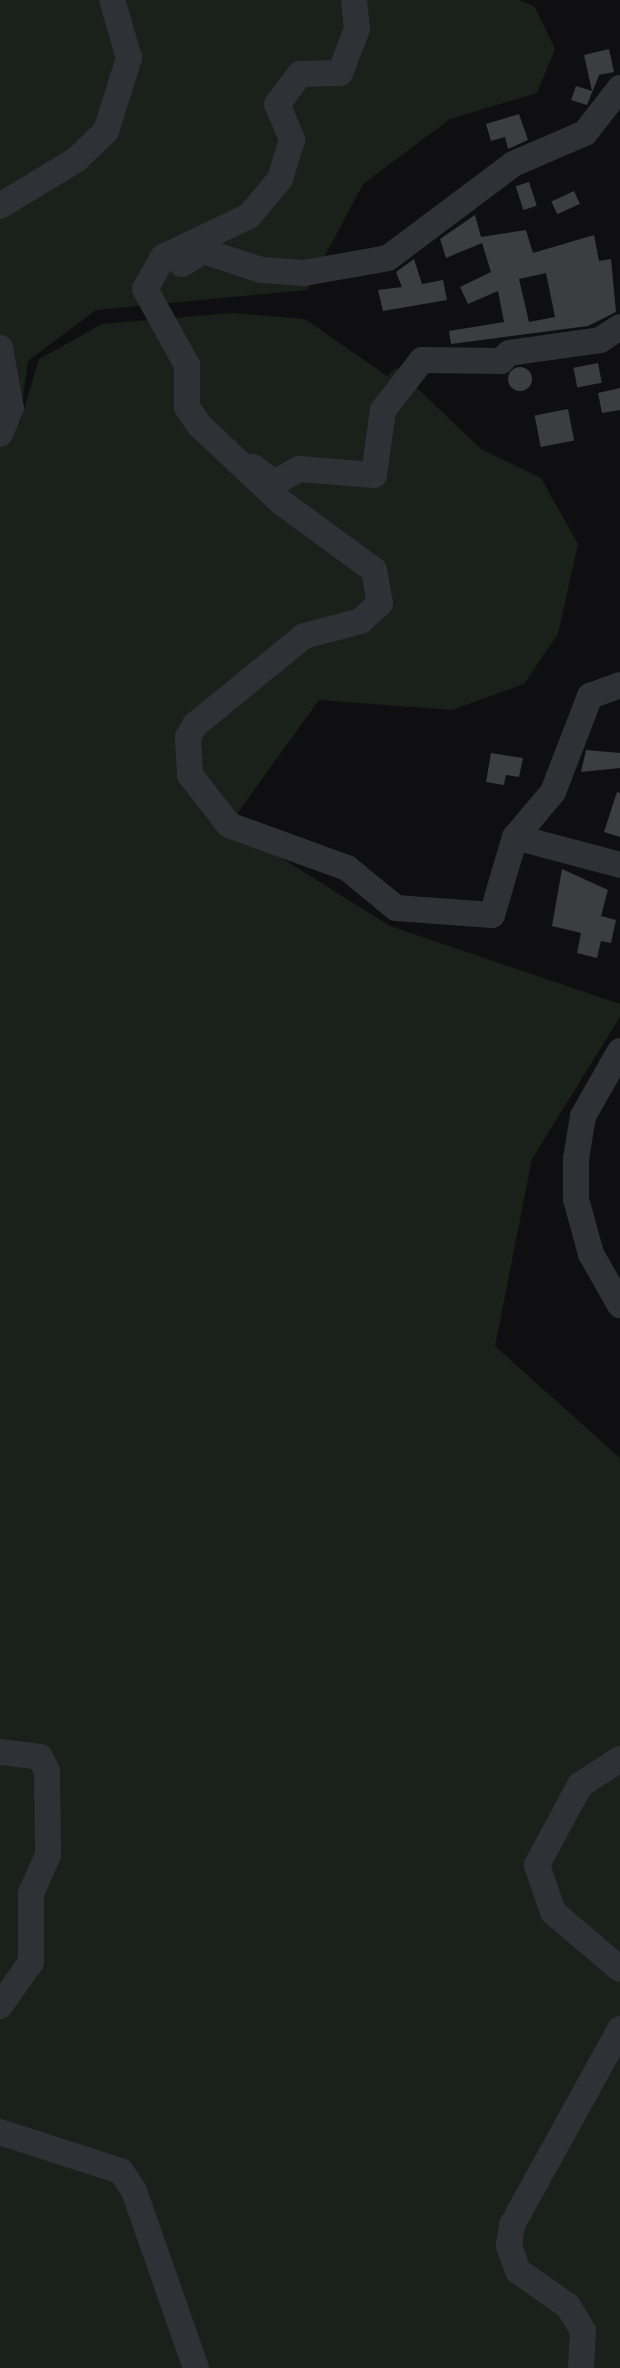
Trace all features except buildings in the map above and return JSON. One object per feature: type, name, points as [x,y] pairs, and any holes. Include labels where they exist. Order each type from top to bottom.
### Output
[{"type":"street","points":[[0,206],[76,160],[106,131],[129,58],[112,0]]},
{"type":"street","points":[[354,0],[357,29],[340,73],[300,74],[277,104],[292,140],[280,179],[249,216],[163,257],[149,275],[150,308],[187,365],[187,407],[218,444],[374,570],[382,586],[375,612],[304,636],[195,725],[187,754],[208,803],[229,825],[347,868],[396,908],[492,915],[515,837],[553,792],[590,696],[620,685]]},
{"type":"street","points":[[149,275],[203,251],[261,270],[304,273],[388,258],[513,164],[585,133],[620,88]]},
{"type":"street","points":[[218,444],[274,483],[299,469],[374,475],[383,410],[422,360],[501,361],[509,353],[600,340],[620,327]]},
{"type":"street","points":[[0,348],[11,408],[0,434]]},
{"type":"street","points":[[515,837],[620,865]]},
{"type":"street","points":[[620,1051],[583,1116],[576,1159],[576,1199],[591,1254],[620,1305]]},
{"type":"street","points":[[0,1752],[40,1757],[47,1771],[48,1855],[31,1893],[31,1962],[0,2006]]},
{"type":"street","points":[[620,1759],[580,1785],[537,1865],[553,1912],[620,1969]]},
{"type":"street","points":[[581,2368],[583,2331],[568,2306],[518,2271],[509,2246],[512,2225],[620,2029]]},
{"type":"street","points":[[0,2132],[121,2171],[134,2191],[196,2368]]},
{"type":"shaded area","points":[[0,0],[519,0],[535,7],[555,49],[537,93],[450,119],[363,184],[307,290],[96,310],[28,361],[19,426],[39,359],[102,324],[232,313],[305,319],[387,376],[396,368],[481,449],[541,478],[578,544],[558,634],[524,684],[452,710],[319,700],[229,825],[390,926],[620,1004],[620,1017],[532,1159],[495,1346],[620,1458],[620,2368],[0,2368]]}]
